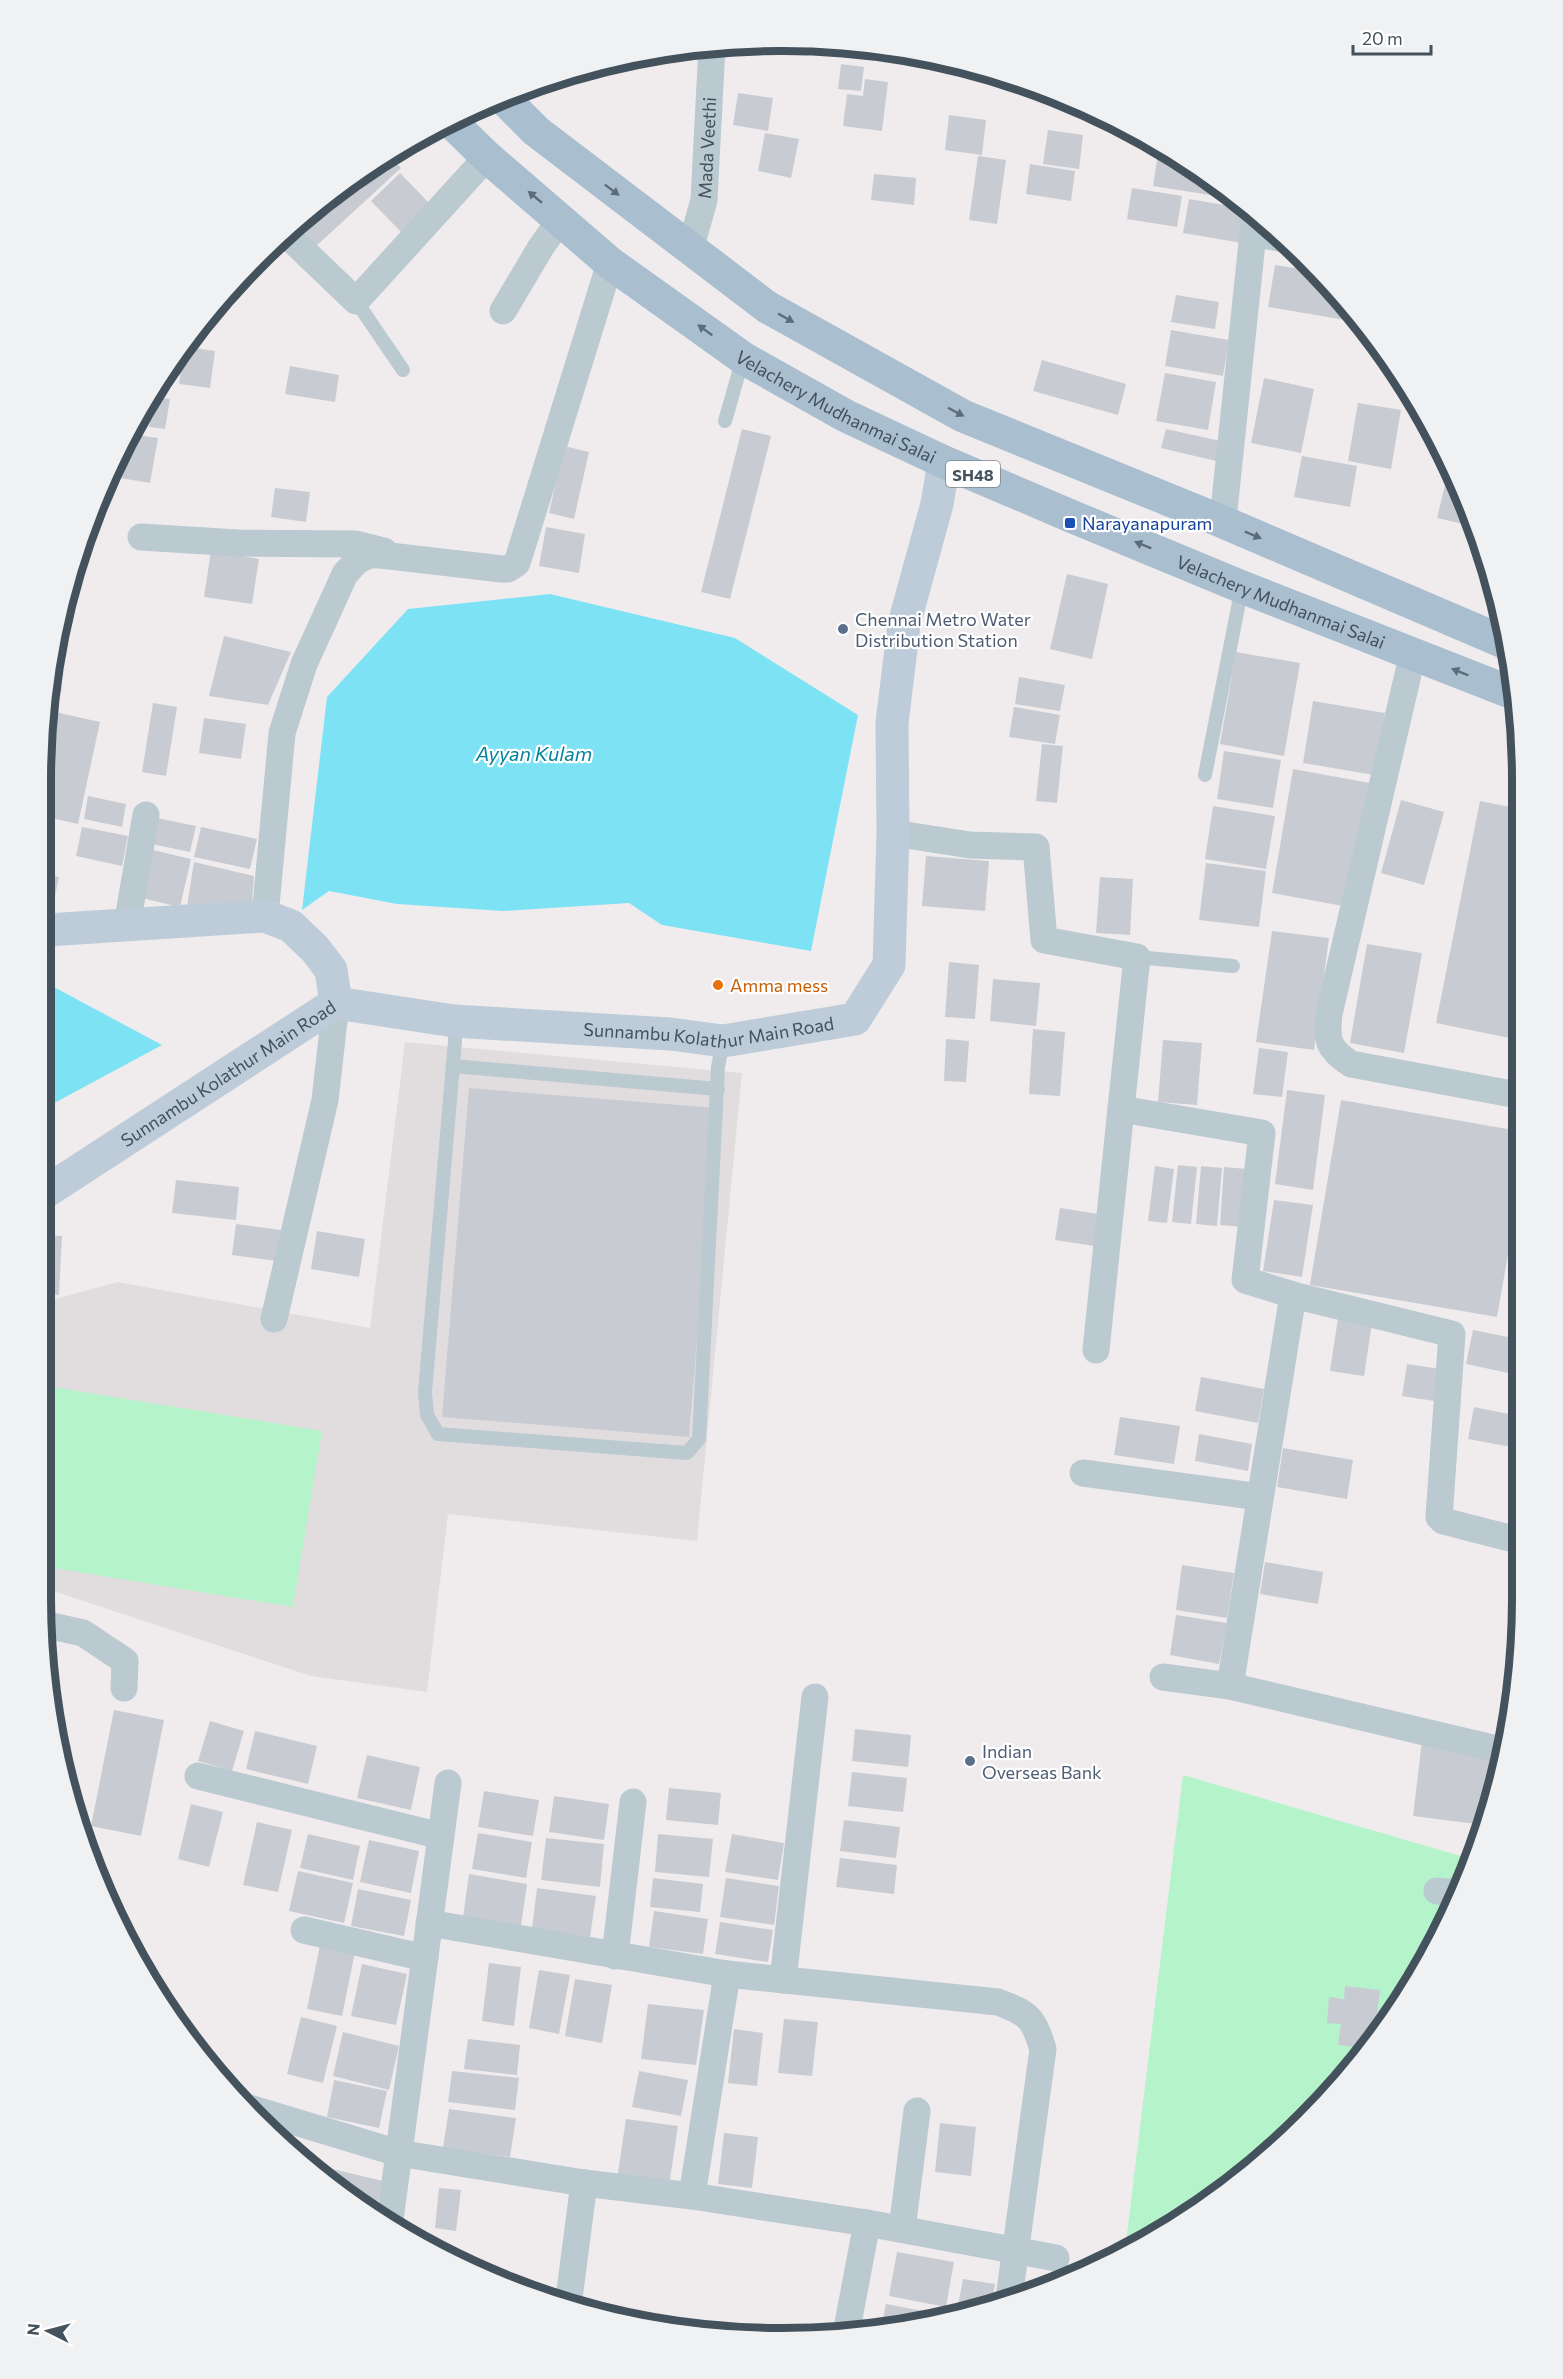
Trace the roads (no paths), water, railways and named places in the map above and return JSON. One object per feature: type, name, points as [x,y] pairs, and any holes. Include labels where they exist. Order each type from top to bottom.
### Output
[{"type":"main road","points":[[509,104],[536,131],[766,307],[963,416],[1216,519],[1498,641]]},
{"type":"main road","name":"Velachery Mudhanmai Salai","points":[[456,127],[610,263],[743,358],[846,416],[944,462],[1242,587],[1506,691]]},
{"type":"street","name":"Mada Veethi","points":[[690,250],[704,200],[712,55]]},
{"type":"street","points":[[292,240],[356,301],[487,156]]},
{"type":"street","points":[[502,311],[541,246],[561,219]]},
{"type":"street","points":[[1216,519],[1224,510],[1254,225]]},
{"type":"street","points":[[265,916],[282,734],[304,664],[345,573],[357,561],[369,555],[502,569],[508,569],[517,563],[610,263]]},
{"type":"street","name":"Sunnambu Kolathur Main Road","points":[[51,1188],[336,1003],[454,1021],[670,1034],[723,1041],[855,1019],[889,965],[893,833],[892,723],[904,624],[937,504],[944,462]]},
{"type":"street","points":[[141,537],[238,543],[356,544],[376,548],[393,556]]},
{"type":"street","points":[[1413,653],[1329,1014],[1326,1036],[1338,1055],[1351,1064],[1512,1094]]},
{"type":"street","points":[[127,925],[146,815]]},
{"type":"street","points":[[893,833],[970,844],[1036,847],[1044,940],[1137,957],[1096,1350]]},
{"type":"street","points":[[51,930],[265,916],[291,926],[331,970],[336,1003],[325,1100],[274,1319]]},
{"type":"street","points":[[1121,1109],[1262,1133],[1245,1280],[1293,1295],[1452,1334],[1439,1517],[1443,1521],[1512,1539]]},
{"type":"street","points":[[1230,1686],[1293,1295]]},
{"type":"street","points":[[1083,1473],[1260,1497]]},
{"type":"street","points":[[52,1625],[83,1633],[125,1661],[124,1689]]},
{"type":"street","points":[[1162,1677],[1230,1686],[1496,1749]]},
{"type":"street","points":[[783,1980],[815,1697]]},
{"type":"street","points":[[198,1776],[441,1836]]},
{"type":"street","points":[[391,2214],[448,1783]]},
{"type":"street","points":[[615,1956],[633,1802]]},
{"type":"street","points":[[429,1923],[727,1974],[998,2002],[1020,2010],[1036,2025],[1043,2049],[1010,2291]]},
{"type":"street","points":[[304,1930],[425,1958]]},
{"type":"street","points":[[692,2196],[727,1974]]},
{"type":"street","points":[[902,2229],[917,2111]]},
{"type":"street","points":[[268,2117],[398,2153],[584,2183],[692,2196],[867,2223],[1056,2258]]},
{"type":"street","points":[[569,2296],[584,2183]]},
{"type":"street","points":[[848,2324],[867,2223]]},
{"type":"lane","points":[[356,301],[403,370]]},
{"type":"lane","points":[[725,421],[743,358]]},
{"type":"lane","points":[[1205,775],[1242,587]]},
{"type":"lane","points":[[1137,957],[1233,966]]},
{"type":"lane","points":[[454,1021],[453,1066],[424,1392],[427,1415],[438,1434],[687,1453],[699,1439],[718,1089],[723,1041]]},
{"type":"lane","points":[[453,1066],[718,1089]]},
{"type":"water","name":"Ayyan Kulam","points":[[550,594],[735,638],[858,715],[811,951],[662,925],[629,903],[503,911],[397,904],[329,891],[302,910],[327,697],[408,609]]},
{"type":"water","points":[[51,986],[162,1045],[51,1105]]},
{"type":"place","name":"Narayanapuram","points":[[1070,523]]},
{"type":"place","name":"Chennai Metro Water Distribution Station","points":[[843,629]]},
{"type":"place","name":"Amma mess","points":[[718,985]]},
{"type":"place","name":"Indian Overseas Bank","points":[[970,1761]]}]
